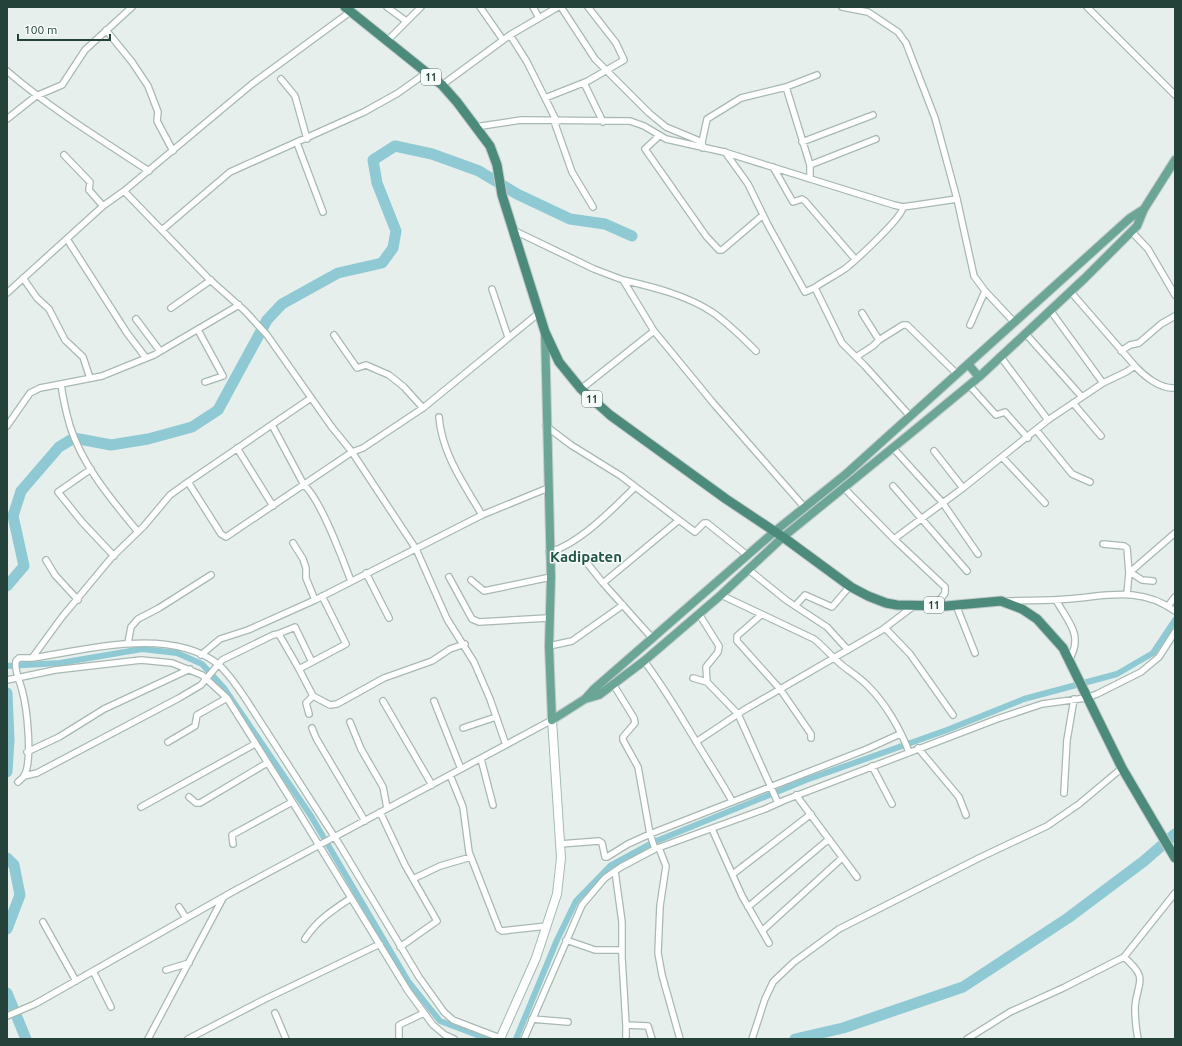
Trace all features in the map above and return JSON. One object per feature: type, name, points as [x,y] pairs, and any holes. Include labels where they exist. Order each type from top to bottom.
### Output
[{"type":"highway","name":"11","points":[[347,9],[442,85],[457,102],[490,146],[497,165],[502,195],[515,230],[545,332],[559,362],[581,389],[610,415],[850,586],[886,603],[956,605],[1001,601],[1022,609],[1036,619],[1060,644],[1122,768],[1175,858]]},
{"type":"main road","points":[[552,720],[585,699],[594,689],[653,639],[747,555],[843,487],[979,377],[1085,278],[1137,226],[1144,209],[1175,160]]},
{"type":"main road","points":[[585,699],[599,695],[644,661],[721,595],[749,570],[778,534],[805,508],[846,474],[1130,218],[1144,209]]},
{"type":"main road","points":[[1076,268],[1085,278]]},
{"type":"main road","points":[[1007,329],[1017,340]]},
{"type":"main road","points":[[500,1039],[536,958],[547,926],[556,894],[561,858],[552,720],[548,618],[551,577],[549,552],[545,332]]},
{"type":"main road","points":[[968,364],[979,377]]},
{"type":"street","points":[[7,119],[36,96],[62,85],[85,50],[132,7]]},
{"type":"street","points":[[386,7],[406,21]]},
{"type":"street","points":[[387,41],[420,7]]},
{"type":"street","points":[[480,7],[503,40]]},
{"type":"street","points":[[532,7],[539,18]]},
{"type":"street","points":[[442,85],[510,35],[559,7],[581,39],[606,70],[658,122],[702,145],[903,207],[954,200]]},
{"type":"street","points":[[545,98],[584,83],[624,61],[624,58],[616,43],[588,7]]},
{"type":"street","points":[[842,7],[868,12],[898,32],[906,43],[935,118],[954,200],[967,237],[972,271],[985,291],[1014,322]]},
{"type":"street","points":[[1087,7],[1175,95]]},
{"type":"street","points":[[7,293],[103,206],[149,171],[252,84],[347,9]]},
{"type":"street","points":[[106,30],[132,62],[148,86],[158,112],[157,121],[173,151]]},
{"type":"street","points":[[510,35],[527,62],[545,98],[572,172],[592,207]]},
{"type":"street","points":[[7,71],[36,96],[149,171]]},
{"type":"street","points":[[162,230],[230,172],[364,112],[392,97],[426,73]]},
{"type":"street","points":[[702,145],[706,120],[712,114],[741,98],[786,86],[817,75]]},
{"type":"street","points":[[281,79],[295,96],[307,138]]},
{"type":"street","points":[[584,83],[603,122]]},
{"type":"street","points":[[786,86],[810,165],[810,178]]},
{"type":"street","points":[[802,142],[873,115]]},
{"type":"street","points":[[475,127],[521,120],[555,122],[630,121],[644,126],[659,136],[680,142],[702,145]]},
{"type":"street","points":[[676,132],[680,142]]},
{"type":"street","points":[[659,136],[645,149],[706,236],[719,250],[722,250],[763,215]]},
{"type":"street","points":[[810,165],[876,139]]},
{"type":"street","points":[[297,143],[323,212]]},
{"type":"street","points":[[724,152],[742,174],[805,292],[814,288],[845,268],[891,226],[903,207]]},
{"type":"street","points":[[64,155],[90,182],[89,190],[103,206]]},
{"type":"street","points":[[773,167],[793,202],[795,203],[802,200],[805,201],[855,259]]},
{"type":"street","points":[[124,191],[211,280],[239,305],[255,324],[267,335],[311,398],[352,452],[416,549],[448,619],[474,662],[506,746]]},
{"type":"street","points":[[515,230],[594,269],[623,280],[682,298],[711,311],[726,322],[756,351]]},
{"type":"street","points":[[1132,231],[1148,249],[1175,295]]},
{"type":"street","points":[[68,239],[127,333],[146,358]]},
{"type":"street","points":[[23,278],[36,298],[49,309],[65,340],[83,357],[90,378]]},
{"type":"street","points":[[171,308],[211,280]]},
{"type":"street","points":[[623,280],[654,331],[714,404],[805,508]]},
{"type":"street","points":[[814,288],[820,296],[831,323],[842,343],[910,416]]},
{"type":"street","points":[[492,289],[508,337]]},
{"type":"street","points":[[970,325],[985,291]]},
{"type":"street","points":[[1070,291],[1135,366],[1154,382],[1166,387],[1175,388]]},
{"type":"street","points":[[7,426],[30,393],[40,388],[102,376],[146,358],[198,330],[239,305]]},
{"type":"street","points":[[1050,310],[1103,383]]},
{"type":"street","points":[[188,482],[224,536],[233,533],[352,452],[363,448],[423,408],[540,312]]},
{"type":"street","points":[[862,313],[878,340]]},
{"type":"street","points":[[1121,351],[1132,344],[1139,343],[1161,324],[1175,316]]},
{"type":"street","points":[[136,319],[160,351]]},
{"type":"street","points":[[856,357],[873,346],[878,340],[903,325],[907,325],[957,374]]},
{"type":"street","points":[[198,330],[223,376],[205,382]]},
{"type":"street","points":[[581,389],[654,331]]},
{"type":"street","points":[[1025,333],[1082,397]]},
{"type":"street","points":[[334,335],[357,368],[366,365],[389,375],[404,387],[423,408]]},
{"type":"street","points":[[1000,356],[1048,420]]},
{"type":"street","points":[[894,539],[1003,458],[1037,431],[1048,420],[1103,383],[1135,366]]},
{"type":"street","points":[[61,384],[63,403],[79,447],[91,469],[138,532]]},
{"type":"street","points":[[969,385],[996,415],[1003,411],[1028,438]]},
{"type":"street","points":[[32,658],[62,617],[114,556],[138,532],[170,495],[311,398]]},
{"type":"street","points":[[1073,403],[1101,436]]},
{"type":"street","points":[[439,417],[442,440],[448,457],[482,515]]},
{"type":"street","points":[[272,425],[329,528],[351,581]]},
{"type":"street","points":[[546,426],[571,445],[621,476],[695,532],[704,523],[707,523],[747,555]]},
{"type":"street","points":[[1037,431],[1072,474],[1090,482]]},
{"type":"street","points":[[237,448],[274,506]]},
{"type":"street","points":[[893,448],[942,502],[978,554]]},
{"type":"street","points":[[934,451],[963,488]]},
{"type":"street","points":[[1003,458],[1045,503]]},
{"type":"street","points":[[91,469],[58,492],[82,522],[114,556]]},
{"type":"street","points":[[893,486],[920,519],[967,571]]},
{"type":"street","points":[[549,552],[572,541],[595,524],[635,487]]},
{"type":"street","points":[[843,487],[894,539],[945,587],[945,593],[936,605]]},
{"type":"street","points":[[201,654],[220,640],[248,630],[315,600],[482,515],[548,488]]},
{"type":"street","points":[[603,583],[679,520]]},
{"type":"street","points":[[1130,573],[1175,533]]},
{"type":"street","points":[[293,543],[303,559],[306,568],[306,578],[315,600]]},
{"type":"street","points":[[1103,544],[1124,546],[1127,548],[1130,573],[1127,594]]},
{"type":"street","points":[[46,560],[55,575],[78,600]]},
{"type":"street","points":[[587,563],[653,639]]},
{"type":"street","points":[[749,570],[795,606],[827,627],[848,650]]},
{"type":"street","points":[[1130,573],[1142,580],[1153,581]]},
{"type":"street","points":[[366,574],[389,618]]},
{"type":"street","points":[[128,643],[131,627],[138,619],[159,608],[211,575]]},
{"type":"street","points":[[449,576],[472,619],[479,622],[548,618]]},
{"type":"street","points":[[470,580],[484,591],[551,577]]},
{"type":"street","points":[[795,606],[805,595],[826,606],[832,607],[850,586]]},
{"type":"street","points":[[1001,601],[1056,600],[1127,594],[1158,601],[1172,609],[1175,597]]},
{"type":"street","points":[[721,595],[814,639],[834,658],[863,681],[878,697],[908,750]]},
{"type":"street","points":[[299,669],[346,644],[322,596]]},
{"type":"street","points":[[1056,600],[1076,637],[1076,645],[1069,660]]},
{"type":"street","points":[[549,646],[572,641],[622,605]]},
{"type":"street","points":[[696,742],[738,714],[885,628],[915,605]]},
{"type":"street","points":[[956,605],[975,653]]},
{"type":"street","points":[[699,614],[719,646],[718,652],[706,668],[705,674],[707,682]]},
{"type":"street","points":[[761,615],[737,636],[737,641],[780,689],[811,734],[811,738]]},
{"type":"street","points":[[18,782],[24,776],[37,773],[179,698],[208,678],[222,660],[278,634],[295,628],[312,662]]},
{"type":"street","points":[[885,628],[910,654],[953,715]]},
{"type":"street","points":[[524,1039],[582,905],[605,878],[615,871],[656,847],[712,829],[872,766],[908,750],[918,748],[1042,704],[1074,699],[1085,694],[1118,685],[1142,672],[1159,656],[1175,632]]},
{"type":"street","points":[[278,634],[313,696],[330,705],[337,704],[384,678],[432,661],[450,649],[464,644]]},
{"type":"street","points":[[24,776],[27,752],[28,720],[22,690],[14,678],[15,663],[19,658],[32,658],[128,643],[168,646],[201,654],[218,666],[232,679],[247,701],[400,947],[444,1012],[453,1020],[500,1039]]},
{"type":"street","points":[[14,678],[55,670],[141,660],[172,663],[190,669],[208,678],[226,698],[320,844],[408,991],[433,1025],[445,1035],[454,1039]]},
{"type":"street","points":[[644,661],[662,685],[696,742],[713,766],[732,801]]},
{"type":"street","points":[[27,752],[59,737],[104,709],[190,669]]},
{"type":"street","points":[[693,678],[707,682],[738,714],[778,802]]},
{"type":"street","points":[[613,684],[634,718],[635,723],[623,737],[623,740],[638,767],[651,835],[666,866],[660,906],[658,953],[662,974],[680,1039]]},
{"type":"street","points":[[309,714],[306,703],[313,696]]},
{"type":"street","points":[[168,742],[195,726],[197,715],[226,698]]},
{"type":"street","points":[[1064,793],[1067,740],[1074,699]]},
{"type":"street","points":[[383,701],[432,785]]},
{"type":"street","points":[[434,701],[460,770]]},
{"type":"street","points":[[463,728],[496,717]]},
{"type":"street","points":[[8,1016],[35,1004],[223,897],[552,720]]},
{"type":"street","points":[[350,722],[361,749],[383,787],[387,808]]},
{"type":"street","points":[[312,728],[316,738],[365,821]]},
{"type":"street","points":[[560,844],[599,841],[602,843],[606,858],[628,844],[732,801],[771,787],[900,735]]},
{"type":"street","points":[[141,808],[255,744]]},
{"type":"street","points":[[918,748],[959,797],[966,815]]},
{"type":"street","points":[[481,759],[493,805]]},
{"type":"street","points":[[189,797],[196,803],[200,803],[267,763]]},
{"type":"street","points":[[872,766],[892,804]]},
{"type":"street","points":[[752,1039],[765,999],[773,982],[794,962],[813,948],[839,929],[979,858],[1047,826],[1079,804],[1122,768]]},
{"type":"street","points":[[450,775],[462,807],[471,857],[499,929],[502,931],[547,926]]},
{"type":"street","points":[[796,796],[857,877]]},
{"type":"street","points":[[233,844],[232,835],[292,802]]},
{"type":"street","points":[[380,812],[437,921],[400,947]]},
{"type":"street","points":[[733,874],[811,814]]},
{"type":"street","points":[[712,829],[748,907],[769,942]]},
{"type":"street","points":[[748,907],[829,839]]},
{"type":"street","points":[[414,879],[440,866],[471,857]]},
{"type":"street","points":[[762,931],[842,858]]},
{"type":"street","points":[[615,871],[621,906],[626,1039]]},
{"type":"street","points":[[967,1039],[1010,1012],[1063,988],[1124,957],[1175,893]]},
{"type":"street","points":[[148,1039],[223,897]]},
{"type":"street","points":[[304,939],[322,917],[351,898]]},
{"type":"street","points":[[179,907],[186,918]]},
{"type":"street","points":[[43,922],[76,981]]},
{"type":"street","points":[[566,940],[595,950],[622,950]]},
{"type":"street","points":[[188,1039],[263,1000],[380,944]]},
{"type":"street","points":[[1124,957],[1135,969],[1141,980],[1135,1007],[1138,1039]]},
{"type":"street","points":[[166,970],[189,963]]},
{"type":"street","points":[[93,971],[111,1007]]},
{"type":"street","points":[[275,1013],[286,1039]]},
{"type":"street","points":[[399,1039],[399,1025],[424,1013]]},
{"type":"street","points":[[532,1019],[568,1022]]},
{"type":"street","points":[[626,1025],[648,1026],[652,1039]]},
{"type":"waterway","points":[[7,586],[24,566],[13,516],[21,491],[59,447],[74,438],[111,445],[148,439],[192,427],[218,410],[267,320],[282,304],[338,273],[382,263],[393,248],[396,231],[377,183],[373,160],[395,146],[432,154],[479,171],[517,194],[570,219],[605,224],[632,236]]},
{"type":"waterway","points":[[516,1039],[557,940],[576,901],[610,866],[654,842],[806,780],[947,730],[1024,699],[1117,674],[1153,653],[1175,620]]},
{"type":"waterway","points":[[7,666],[60,663],[142,649],[177,653],[202,664],[224,688],[311,816],[408,981],[440,1021],[488,1039]]},
{"type":"waterway","points":[[7,693],[9,740],[7,772]]},
{"type":"waterway","points":[[795,1039],[843,1028],[963,987],[1068,918],[1144,861],[1175,834]]},
{"type":"waterway","points":[[7,858],[14,865],[20,895],[7,929]]},
{"type":"waterway","points":[[7,993],[26,1039]]},
{"type":"district","name":"Kadipaten","points":[[586,557]]}]
